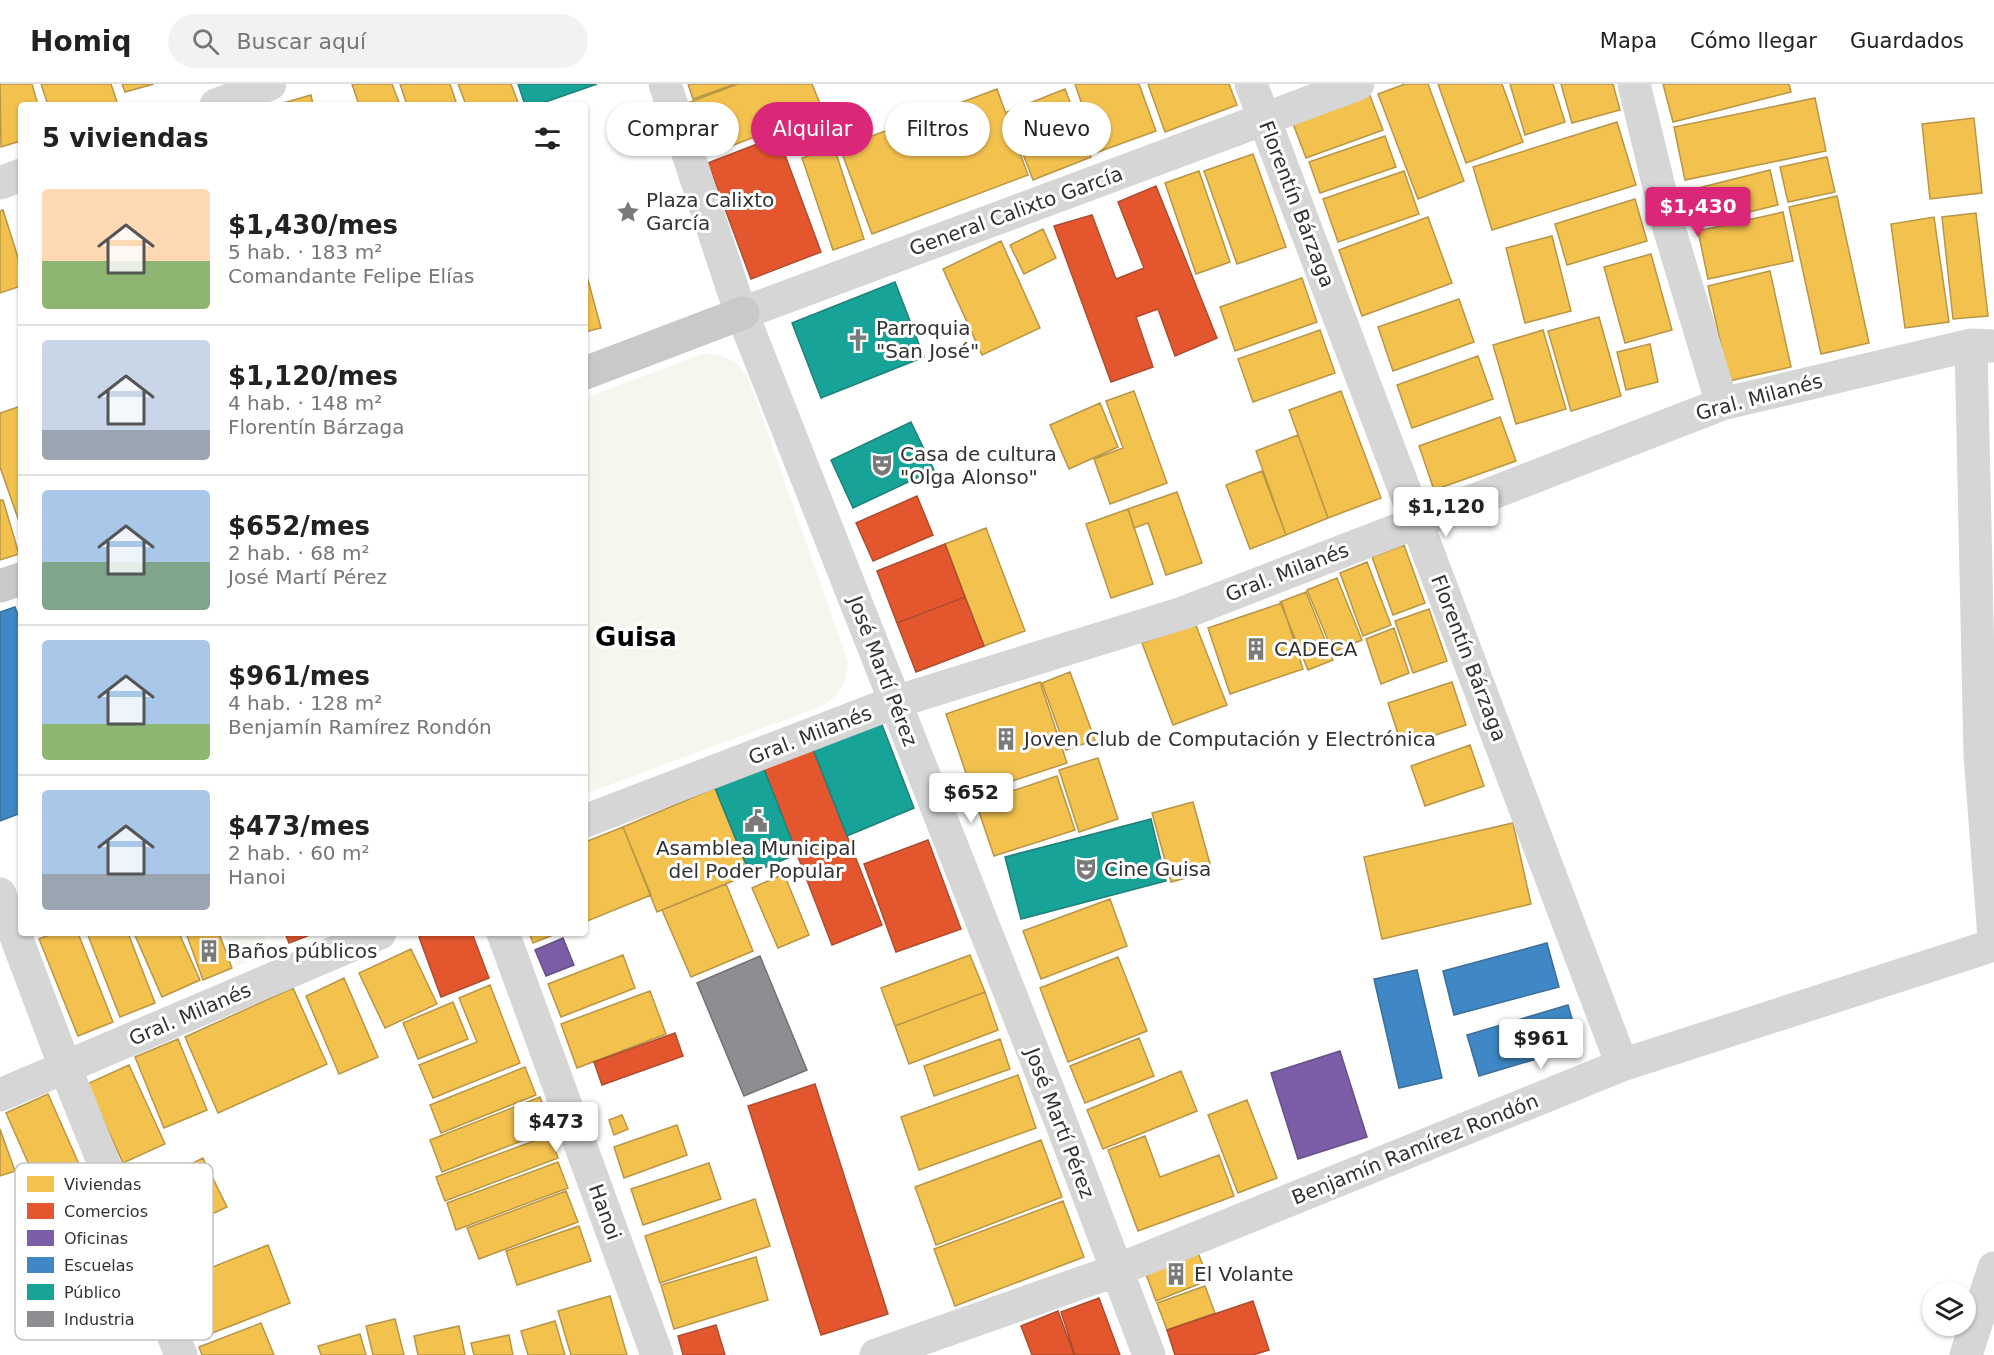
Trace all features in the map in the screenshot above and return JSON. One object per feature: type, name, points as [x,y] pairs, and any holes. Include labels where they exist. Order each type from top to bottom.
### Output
[{"type":"main road","points":[[588,372],[743,313]]},
{"type":"main road","points":[[0,586],[18,580]]},
{"type":"street","points":[[224,99],[270,84]]},
{"type":"street","name":"José Martí Pérez","points":[[665,84],[734,293],[1056,1109],[1115,1271],[1149,1355]]},
{"type":"street","name":"Florentín Bárzaga","points":[[1251,84],[1622,1065]]},
{"type":"street","name":"General Calixto García","points":[[743,313],[1358,84]]},
{"type":"street","points":[[1634,84],[1669,228],[1722,404]]},
{"type":"street","points":[[0,183],[18,176]]},
{"type":"street","points":[[1982,346],[1987,756],[1994,938]]},
{"type":"street","name":"Gral. Milanés","points":[[588,820],[896,702],[1183,613],[1722,404],[1982,346]]},
{"type":"street","points":[[0,894],[104,1163]]},
{"type":"street","name":"Gral. Milanés","points":[[0,1095],[373,936]]},
{"type":"street","name":"Hanoi","points":[[504,936],[657,1355]]},
{"type":"street","name":"Benjamín Ramírez Rondón","points":[[876,1355],[1115,1271],[1622,1065],[1994,945]]},
{"type":"street","points":[[1974,1353],[1994,1268]]},
{"type":"street","points":[[176,1340],[182,1355]]},
{"type":"shaded area","points":[[703,354],[729,359],[739,366],[748,377],[848,662],[841,688],[822,706],[588,793],[588,397]]},
{"type":"shaded area","points":[[224,936],[264,936],[271,953],[236,966]]},
{"type":"building: Viviendas","points":[[0,84],[32,84],[37,102],[18,102],[18,142],[1,147]]},
{"type":"building: Viviendas","points":[[41,84],[111,84],[117,102],[47,102]]},
{"type":"building: Viviendas","points":[[122,84],[154,84],[125,92]]},
{"type":"building: Viviendas","points":[[352,84],[392,84],[399,102],[358,102]]},
{"type":"building: Viviendas","points":[[400,84],[450,84],[456,102],[406,102]]},
{"type":"building: Viviendas","points":[[458,84],[511,84],[518,102],[465,102]]},
{"type":"building: Viviendas","points":[[688,84],[735,84],[693,99]]},
{"type":"building: Viviendas","points":[[738,84],[812,84],[819,102],[751,102],[751,138],[739,143],[739,102],[690,102]]},
{"type":"building: Viviendas","points":[[1075,84],[1139,84],[1156,131],[1111,147],[1111,102],[1081,102]]},
{"type":"building: Viviendas","points":[[1148,84],[1229,84],[1237,105],[1165,132]]},
{"type":"building: Viviendas","points":[[1405,84],[1428,84],[1464,181],[1418,199],[1378,94]]},
{"type":"building: Viviendas","points":[[1438,84],[1502,84],[1523,142],[1466,163]]},
{"type":"building: Viviendas","points":[[1510,84],[1553,84],[1565,122],[1525,135]]},
{"type":"building: Viviendas","points":[[1561,84],[1613,84],[1620,110],[1572,123]]},
{"type":"building: Viviendas","points":[[1663,84],[1789,84],[1791,92],[1673,122]]},
{"type":"building: Viviendas","points":[[997,89],[1002,103],[1002,156],[1021,156],[1028,175],[872,234],[843,156],[873,156],[873,136],[885,131],[885,156],[990,156],[990,102],[962,102]]},
{"type":"building: Viviendas","points":[[1065,89],[1070,102],[1032,102]]},
{"type":"building: Viviendas","points":[[1369,93],[1383,130],[1306,158],[1292,121]]},
{"type":"building: Viviendas","points":[[311,95],[312,102],[286,102]]},
{"type":"building: Viviendas","points":[[1815,98],[1826,151],[1685,180],[1674,127]]},
{"type":"building: Viviendas","points":[[1974,118],[1982,193],[1930,199],[1922,124]]},
{"type":"building: Viviendas","points":[[1617,122],[1636,185],[1492,230],[1473,167]]},
{"type":"building: Viviendas","points":[[1385,136],[1396,167],[1320,193],[1309,162]]},
{"type":"building: Viviendas","points":[[1253,154],[1286,247],[1237,264],[1204,171]]},
{"type":"building: Viviendas","points":[[837,156],[864,239],[833,250],[802,158]]},
{"type":"building: Viviendas","points":[[1024,156],[1091,156],[1091,157],[1033,180]]},
{"type":"building: Viviendas","points":[[1827,157],[1835,192],[1788,202],[1780,167]]},
{"type":"building: Viviendas","points":[[1770,170],[1778,205],[1695,225],[1686,191]]},
{"type":"building: Viviendas","points":[[1199,171],[1230,262],[1196,274],[1165,183]]},
{"type":"building: Viviendas","points":[[1404,171],[1419,214],[1338,242],[1323,199]]},
{"type":"building: Viviendas","points":[[1837,196],[1869,343],[1821,354],[1789,207]]},
{"type":"building: Viviendas","points":[[1635,199],[1647,241],[1567,265],[1555,224]]},
{"type":"building: Viviendas","points":[[3,210],[18,258],[18,287],[0,293],[0,211]]},
{"type":"building: Viviendas","points":[[1783,212],[1793,261],[1708,279],[1698,231]]},
{"type":"building: Viviendas","points":[[1976,213],[1988,316],[1953,319],[1942,217]]},
{"type":"building: Viviendas","points":[[1428,217],[1452,283],[1362,316],[1339,250]]},
{"type":"building: Viviendas","points":[[1934,217],[1949,322],[1905,328],[1891,224]]},
{"type":"building: Viviendas","points":[[1043,229],[1056,258],[1024,274],[1010,245]]},
{"type":"building: Viviendas","points":[[1552,236],[1571,311],[1525,323],[1506,248]]},
{"type":"building: Viviendas","points":[[1001,241],[1040,328],[982,355],[943,269]]},
{"type":"building: Viviendas","points":[[1651,254],[1672,330],[1625,343],[1604,267]]},
{"type":"building: Viviendas","points":[[1770,271],[1791,367],[1729,381],[1708,286]]},
{"type":"building: Viviendas","points":[[1302,278],[1317,322],[1235,351],[1220,307]]},
{"type":"building: Viviendas","points":[[588,280],[601,328],[588,331]]},
{"type":"building: Viviendas","points":[[1459,299],[1474,342],[1393,371],[1378,327]]},
{"type":"building: Viviendas","points":[[1599,317],[1621,396],[1571,411],[1548,331]]},
{"type":"building: Viviendas","points":[[1320,330],[1335,373],[1253,402],[1238,359]]},
{"type":"building: Viviendas","points":[[1543,330],[1566,409],[1516,424],[1493,345]]},
{"type":"building: Viviendas","points":[[1650,344],[1658,382],[1626,390],[1617,352]]},
{"type":"building: Viviendas","points":[[1478,356],[1493,399],[1412,428],[1397,385]]},
{"type":"building: Viviendas","points":[[1134,391],[1167,483],[1110,504],[1094,459],[1123,448],[1106,401]]},
{"type":"building: Viviendas","points":[[1341,391],[1381,498],[1328,518],[1289,410]]},
{"type":"building: Viviendas","points":[[1100,403],[1118,447],[1069,469],[1050,425]]},
{"type":"building: Viviendas","points":[[18,407],[18,518],[0,467],[0,413]]},
{"type":"building: Viviendas","points":[[1500,417],[1516,461],[1434,490],[1419,446]]},
{"type":"building: Viviendas","points":[[1298,435],[1328,518],[1286,535],[1256,451]]},
{"type":"building: Viviendas","points":[[1262,471],[1286,535],[1250,549],[1226,485]]},
{"type":"building: Viviendas","points":[[1177,492],[1202,563],[1166,575],[1148,523],[1134,528],[1128,509]]},
{"type":"building: Viviendas","points":[[0,500],[3,500],[18,554],[0,560]]},
{"type":"building: Viviendas","points":[[1128,509],[1153,584],[1111,598],[1086,524]]},
{"type":"building: Viviendas","points":[[986,528],[1025,631],[984,646],[945,544]]},
{"type":"building: Viviendas","points":[[1404,545],[1425,603],[1393,615],[1372,557]]},
{"type":"building: Viviendas","points":[[1367,562],[1391,625],[1363,636],[1340,573]]},
{"type":"building: Viviendas","points":[[1337,578],[1362,640],[1333,652],[1307,590]]},
{"type":"building: Viviendas","points":[[1306,592],[1333,660],[1308,670],[1280,602]]},
{"type":"building: Viviendas","name":"CADECA","points":[[1282,603],[1303,669],[1230,694],[1208,628]]},
{"type":"building: Viviendas","points":[[1429,609],[1447,661],[1413,673],[1395,621]]},
{"type":"building: Viviendas","points":[[1195,623],[1227,705],[1173,725],[1142,643]]},
{"type":"building: Viviendas","points":[[1394,628],[1409,673],[1381,684],[1366,639]]},
{"type":"building: Viviendas","points":[[1070,672],[1095,740],[1066,750],[1042,683]]},
{"type":"building: Viviendas","name":"Joven Club de Computación y Electrónica","points":[[1040,682],[1067,763],[973,794],[946,714]]},
{"type":"building: Viviendas","points":[[1452,682],[1466,725],[1402,746],[1388,703]]},
{"type":"building: Viviendas","points":[[1470,745],[1484,786],[1425,806],[1411,766]]},
{"type":"building: Viviendas","points":[[1098,758],[1118,819],[1079,832],[1059,770]]},
{"type":"building: Viviendas","points":[[1057,776],[1075,830],[994,856],[976,803]]},
{"type":"building: Viviendas","points":[[715,788],[750,874],[657,912],[623,827]]},
{"type":"building: Viviendas","points":[[1193,802],[1212,871],[1171,882],[1152,813]]},
{"type":"building: Viviendas","points":[[1513,823],[1531,904],[1382,939],[1364,857]]},
{"type":"building: Viviendas","points":[[623,827],[651,895],[588,921],[588,841]]},
{"type":"building: Viviendas","points":[[784,874],[809,935],[778,948],[752,888]]},
{"type":"building: Viviendas","points":[[726,884],[753,951],[691,977],[662,910]]},
{"type":"building: Viviendas","points":[[1110,899],[1127,946],[1041,979],[1023,931]]},
{"type":"building: Viviendas","points":[[46,936],[79,936],[113,1022],[78,1036],[39,939]]},
{"type":"building: Viviendas","points":[[88,936],[129,936],[155,1003],[120,1017]]},
{"type":"building: Viviendas","points":[[135,936],[180,936],[200,980],[162,997]]},
{"type":"building: Viviendas","name":"Baños públicos","points":[[187,936],[220,936],[232,968],[203,980]]},
{"type":"building: Viviendas","points":[[530,936],[550,936],[533,943]]},
{"type":"building: Viviendas","points":[[411,949],[437,1004],[385,1028],[359,973]]},
{"type":"building: Viviendas","points":[[623,955],[635,988],[561,1017],[548,984]]},
{"type":"building: Viviendas","points":[[970,955],[985,992],[895,1026],[881,988]]},
{"type":"building: Viviendas","points":[[1118,957],[1147,1031],[1068,1062],[1040,988]]},
{"type":"building: Viviendas","points":[[344,978],[378,1057],[339,1074],[306,996]]},
{"type":"building: Viviendas","points":[[490,985],[520,1063],[433,1098],[419,1065],[477,1042],[459,998]]},
{"type":"building: Viviendas","points":[[293,988],[327,1064],[218,1113],[185,1037]]},
{"type":"building: Viviendas","points":[[650,991],[666,1034],[577,1068],[561,1024]]},
{"type":"building: Viviendas","points":[[985,992],[998,1030],[909,1064],[895,1026]]},
{"type":"building: Viviendas","points":[[453,1002],[468,1039],[418,1059],[403,1023]]},
{"type":"building: Viviendas","points":[[1139,1038],[1154,1076],[1085,1103],[1070,1066]]},
{"type":"building: Viviendas","points":[[178,1039],[207,1110],[164,1128],[135,1057]]},
{"type":"building: Viviendas","points":[[1000,1039],[1010,1069],[934,1096],[924,1066]]},
{"type":"building: Viviendas","points":[[129,1065],[165,1144],[123,1163],[87,1084]]},
{"type":"building: Viviendas","points":[[525,1067],[536,1095],[441,1133],[430,1105]]},
{"type":"building: Viviendas","points":[[1181,1071],[1197,1111],[1103,1149],[1087,1110]]},
{"type":"building: Viviendas","points":[[1018,1075],[1036,1128],[919,1170],[901,1117]]},
{"type":"building: Viviendas","points":[[48,1094],[79,1163],[28,1163],[6,1113]]},
{"type":"building: Viviendas","points":[[540,1097],[552,1129],[442,1172],[430,1140]]},
{"type":"building: Viviendas","points":[[1247,1100],[1277,1178],[1238,1193],[1208,1115]]},
{"type":"building: Viviendas","points":[[622,1115],[628,1129],[614,1135],[609,1120]]},
{"type":"building: Viviendas","points":[[677,1125],[687,1155],[624,1178],[614,1147]]},
{"type":"building: Viviendas","points":[[0,1129],[15,1171],[0,1176]]},
{"type":"building: Viviendas","points":[[550,1135],[558,1158],[445,1201],[436,1177]]},
{"type":"building: Viviendas","points":[[1145,1136],[1160,1177],[1219,1155],[1234,1196],[1138,1231],[1108,1150]]},
{"type":"building: Viviendas","points":[[1041,1140],[1062,1197],[936,1245],[915,1187]]},
{"type":"building: Viviendas","points":[[203,1158],[205,1163],[193,1163]]},
{"type":"building: Viviendas","points":[[558,1162],[568,1188],[456,1230],[447,1203]]},
{"type":"building: Viviendas","points":[[709,1163],[721,1199],[643,1225],[631,1189]]},
{"type":"building: Viviendas","points":[[213,1178],[227,1207],[213,1214]]},
{"type":"building: Viviendas","points":[[566,1191],[578,1222],[479,1259],[467,1228]]},
{"type":"building: Viviendas","points":[[755,1199],[770,1246],[660,1283],[645,1236]]},
{"type":"building: Viviendas","points":[[1063,1201],[1084,1257],[955,1306],[934,1249]]},
{"type":"building: Viviendas","points":[[579,1226],[591,1261],[517,1285],[506,1251]]},
{"type":"building: Viviendas","points":[[268,1245],[290,1303],[213,1333],[213,1267]]},
{"type":"building: Viviendas","name":"El Volante","points":[[1196,1248],[1209,1280],[1156,1301],[1144,1269]]},
{"type":"building: Viviendas","points":[[756,1257],[768,1300],[674,1329],[661,1285]]},
{"type":"building: Viviendas","points":[[1205,1286],[1215,1313],[1167,1330],[1157,1303]]},
{"type":"building: Viviendas","points":[[610,1296],[627,1355],[571,1355],[558,1311]]},
{"type":"building: Viviendas","points":[[395,1319],[404,1355],[373,1355],[366,1326]]},
{"type":"building: Viviendas","points":[[555,1321],[565,1355],[528,1355],[521,1331]]},
{"type":"building: Viviendas","points":[[261,1323],[274,1355],[202,1355],[199,1347]]},
{"type":"building: Viviendas","points":[[459,1326],[465,1355],[418,1355],[414,1336]]},
{"type":"building: Viviendas","points":[[360,1334],[366,1355],[321,1355],[318,1346]]},
{"type":"building: Viviendas","points":[[509,1335],[513,1355],[474,1355],[471,1343]]},
{"type":"building: Comercios","points":[[751,146],[751,156],[785,156],[821,252],[751,279],[708,163],[726,156],[739,156],[739,151]]},
{"type":"building: Comercios","points":[[1156,186],[1217,338],[1175,356],[1158,309],[1136,317],[1153,367],[1111,382],[1054,226],[1092,215],[1116,279],[1144,268],[1118,202]]},
{"type":"building: Comercios","points":[[917,496],[933,535],[873,561],[856,523]]},
{"type":"building: Comercios","points":[[945,544],[965,597],[897,623],[877,571]]},
{"type":"building: Comercios","points":[[965,597],[984,646],[916,672],[897,623]]},
{"type":"building: Comercios","points":[[813,749],[882,925],[832,945],[764,769]]},
{"type":"building: Comercios","points":[[928,840],[961,929],[896,952],[864,864]]},
{"type":"building: Comercios","points":[[286,936],[307,936],[289,943]]},
{"type":"building: Comercios","points":[[473,936],[489,978],[441,997],[419,937]]},
{"type":"building: Comercios","points":[[675,1033],[683,1056],[602,1085],[594,1062]]},
{"type":"building: Comercios","points":[[815,1084],[888,1314],[821,1335],[748,1106]]},
{"type":"building: Comercios","points":[[1099,1298],[1120,1355],[1075,1355],[1061,1312]]},
{"type":"building: Comercios","points":[[1253,1301],[1269,1350],[1253,1355],[1175,1355],[1167,1330]]},
{"type":"building: Comercios","points":[[1058,1311],[1074,1355],[1032,1355],[1021,1326]]},
{"type":"building: Comercios","points":[[716,1325],[725,1355],[683,1355],[678,1336]]},
{"type":"building: Oficinas","points":[[563,938],[574,965],[546,976],[535,950]]},
{"type":"building: Oficinas","points":[[1340,1051],[1367,1137],[1298,1159],[1271,1073]]},
{"type":"building: Escuelas","points":[[15,607],[18,614],[18,814],[0,821],[0,612]]},
{"type":"building: Escuelas","points":[[1547,943],[1559,987],[1454,1015],[1443,971]]},
{"type":"building: Escuelas","points":[[1417,970],[1442,1078],[1399,1088],[1374,979]]},
{"type":"building: Escuelas","points":[[1568,1005],[1580,1046],[1479,1076],[1467,1035]]},
{"type":"building: Público","points":[[518,84],[597,84],[546,102],[524,102]]},
{"type":"building: Público","name":"Parroquia \"San José\"","points":[[895,282],[924,357],[821,398],[792,323]]},
{"type":"building: Público","name":"Casa de cultura \"Olga Alonso\"","points":[[911,422],[934,470],[853,508],[831,460]]},
{"type":"building: Público","points":[[881,722],[914,808],[847,836],[813,749]]},
{"type":"building: Público","name":"Asamblea Municipal del Poder Popular","points":[[764,769],[797,854],[750,874],[715,788]]},
{"type":"building: Público","name":"Cine Guisa","points":[[1151,819],[1166,881],[1021,919],[1005,857]]},
{"type":"building: Industria","points":[[760,956],[807,1070],[744,1096],[697,983]]},
{"type":"place","name":"Plaza Calixto García","points":[[628,212]]},
{"type":"place","name":"Parroquia \"San José\"","points":[[858,340]]},
{"type":"place","name":"Casa de cultura \"Olga Alonso\"","points":[[882,465]]},
{"type":"place","name":"CADECA","points":[[1256,649]]},
{"type":"place","name":"Joven Club de Computación y Electrónica","points":[[1006,739]]},
{"type":"place","name":"Asamblea Municipal del Poder Popular","points":[[756,821]]},
{"type":"place","name":"Cine Guisa","points":[[1086,869]]},
{"type":"place","name":"Baños públicos","points":[[209,951]]},
{"type":"place","name":"El Volante","points":[[1176,1274]]},
{"type":"district","name":"Guisa","points":[[636,637]]}]
